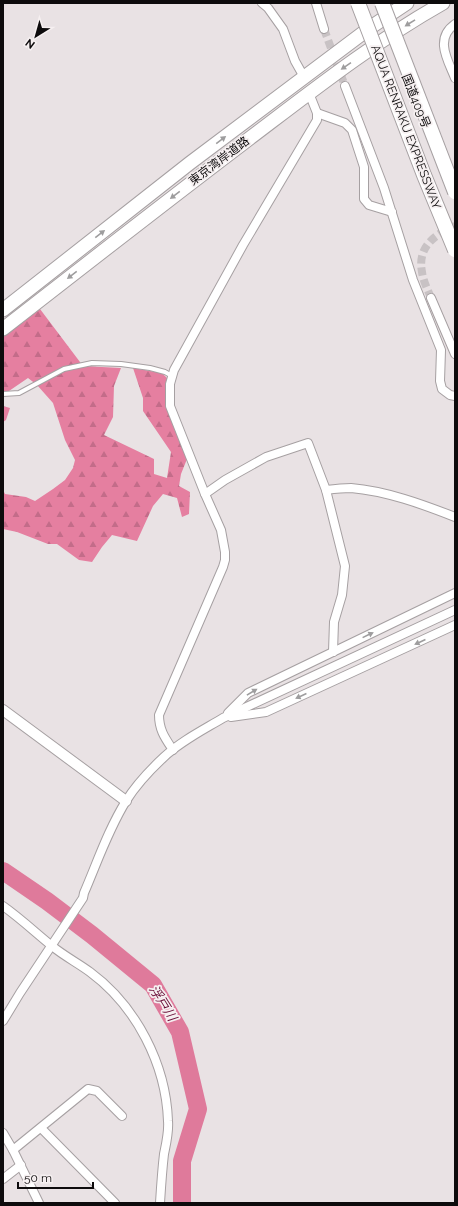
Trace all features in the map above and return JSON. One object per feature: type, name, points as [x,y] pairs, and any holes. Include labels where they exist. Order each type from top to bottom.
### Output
[{"type":"highway","name":"AQUA RENRAKU EXPRESSWAY","points":[[358,3],[424,175],[455,250]]},
{"type":"highway","name":"国道409号","points":[[364,3],[371,27],[455,240]]},
{"type":"highway","name":"国道409号","points":[[377,3],[389,37],[455,199]]},
{"type":"highway","name":"AQUA RENRAKU EXPRESSWAY","points":[[382,3],[455,192]]},
{"type":"highway","name":"東京湾岸道路","points":[[3,310],[190,163],[371,27],[407,3]]},
{"type":"highway","name":"東京湾岸道路","points":[[3,329],[119,237],[334,74],[443,3]]},
{"type":"street","points":[[262,3],[283,28],[304,77]]},
{"type":"street","points":[[316,3],[324,29]]},
{"type":"street","points":[[455,24],[450,28],[445,38],[443,48],[455,78]]},
{"type":"street","points":[[345,86],[392,212],[413,280],[441,350],[440,381],[442,389],[450,395],[455,396]]},
{"type":"street","points":[[173,750],[163,736],[159,725],[159,715],[225,560],[225,552],[221,530],[170,406],[170,384],[174,370],[239,252],[317,120],[317,113],[310,93]]},
{"type":"street","points":[[317,113],[345,123],[352,130],[364,167],[364,199],[369,205],[392,212]]},
{"type":"street","points":[[431,298],[455,354]]},
{"type":"street","points":[[205,494],[225,480],[266,458],[308,443],[326,490],[345,566],[342,595],[334,622],[333,652]]},
{"type":"street","points":[[326,490],[349,488],[377,492],[432,508],[455,517]]},
{"type":"street","points":[[223,718],[248,693],[455,593]]},
{"type":"street","points":[[3,1022],[20,993],[83,898],[111,830],[126,801],[145,777],[165,756],[189,738],[223,718],[455,610]]},
{"type":"street","points":[[223,718],[266,712],[455,625]]},
{"type":"street","points":[[3,710],[126,801]]},
{"type":"street","points":[[3,906],[52,946],[90,972],[110,988],[125,1006],[146,1038],[158,1067],[164,1089],[168,1122],[160,1203]]},
{"type":"street","points":[[13,1150],[88,1089],[97,1090],[122,1116]]},
{"type":"street","points":[[41,1128],[114,1203]]},
{"type":"street","points":[[3,1133],[21,1165],[39,1203]]},
{"type":"street","points":[[3,1179],[21,1165]]},
{"type":"lane","points":[[3,394],[19,393],[64,369],[92,363],[121,364],[150,368],[165,372],[172,376]]},
{"type":"green space","points":[[40,309],[83,366],[121,368],[114,386],[113,417],[104,435],[154,459],[154,474],[167,478],[171,452],[143,411],[143,398],[133,368],[162,373],[167,378],[167,406],[187,459],[181,474],[179,486],[190,492],[189,514],[182,517],[177,498],[163,494],[153,506],[137,541],[112,535],[92,562],[79,560],[57,544],[48,544],[17,532],[3,529],[3,490],[5,494],[26,497],[35,501],[65,480],[73,468],[75,460],[65,440],[53,403],[37,385],[28,378],[9,391],[3,393],[3,337]]},
{"type":"green space","points":[[3,406],[10,408],[6,420],[3,422]]},
{"type":"waterway","name":"浮戸川","points":[[3,871],[47,901],[92,935],[153,985],[180,1032],[198,1109],[182,1161],[182,1203]]},
{"type":"tunnel","points":[[324,29],[345,86]]},
{"type":"tunnel","points":[[431,298],[424,282],[421,263],[422,255],[434,237],[455,226]]}]
